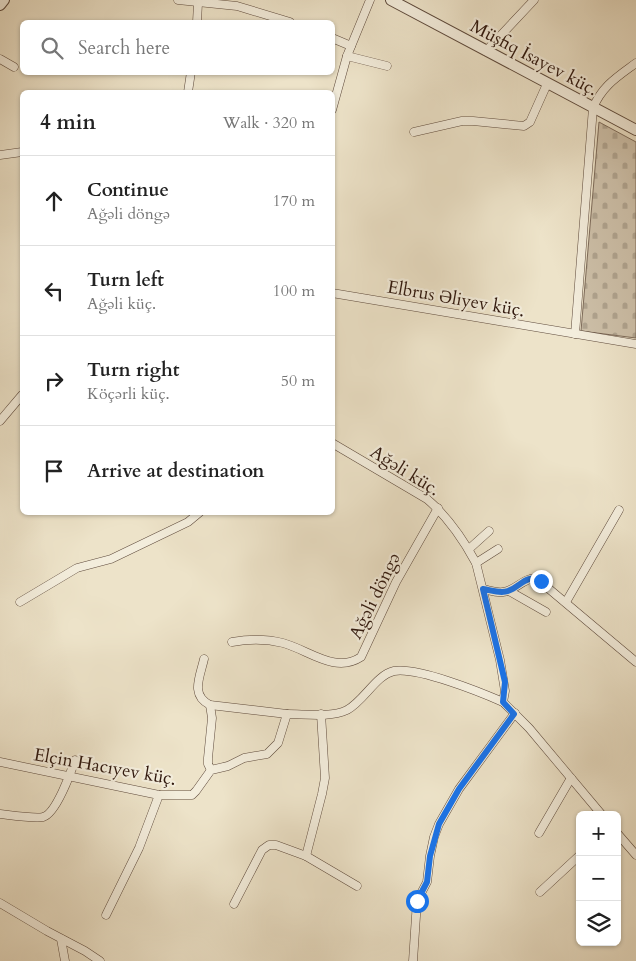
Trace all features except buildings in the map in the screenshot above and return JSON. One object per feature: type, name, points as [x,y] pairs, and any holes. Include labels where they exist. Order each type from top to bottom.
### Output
[{"type":"street","points":[[0,5],[4,0]]},
{"type":"street","points":[[178,0],[238,6],[284,20]]},
{"type":"street","points":[[335,100],[348,56],[370,0]]},
{"type":"street","name":"Müşfiq İsayev küç.","points":[[391,0],[636,130]]},
{"type":"street","points":[[486,51],[534,0]]},
{"type":"street","points":[[197,20],[198,2]]},
{"type":"street","points":[[335,39],[352,46]]},
{"type":"street","points":[[348,56],[387,66]]},
{"type":"street","points":[[0,59],[14,67]]},
{"type":"street","points":[[575,334],[593,108],[605,87],[636,63]]},
{"type":"street","points":[[188,90],[191,75]]},
{"type":"street","points":[[414,132],[473,120],[524,126],[530,122],[547,84]]},
{"type":"street","points":[[0,154],[20,152]]},
{"type":"street","name":"Elbrus Əliyev küç.","points":[[335,293],[636,344]]},
{"type":"street","points":[[0,421],[20,397]]},
{"type":"street","name":"Ağəli küç.","points":[[335,445],[410,488],[438,508],[468,549],[476,563],[505,682],[503,702]]},
{"type":"street","name":"Ağəli döngə","points":[[232,642],[244,640],[282,643],[329,661],[344,664],[353,662],[361,657],[396,582],[438,508]]},
{"type":"street","points":[[566,602],[619,510]]},
{"type":"street","points":[[20,602],[77,568],[111,559],[188,522],[196,515]]},
{"type":"street","points":[[468,549],[490,531]]},
{"type":"street","points":[[476,563],[498,549]]},
{"type":"street","points":[[483,589],[501,592],[509,591],[529,578],[536,578],[636,662]]},
{"type":"street","points":[[509,591],[546,612]]},
{"type":"street","points":[[204,659],[197,689],[202,701],[210,705],[287,714],[340,713],[350,709],[386,674],[394,671],[418,673],[437,678],[503,702],[529,728],[599,811]]},
{"type":"street","points":[[210,705],[212,718],[208,764],[211,770],[228,766],[244,758],[267,754],[278,743],[287,714]]},
{"type":"street","points":[[306,856],[325,778],[321,714]]},
{"type":"street","points":[[413,961],[417,901],[427,882],[430,856],[439,824],[459,789],[514,714]]},
{"type":"street","points":[[0,814],[43,817],[51,812],[70,777],[75,760]]},
{"type":"street","name":"Elçin Hacıyev küç.","points":[[0,762],[159,795],[192,795],[211,770]]},
{"type":"street","points":[[540,833],[571,778]]},
{"type":"street","points":[[106,916],[139,848],[159,795]]},
{"type":"street","points":[[621,838],[636,855]]},
{"type":"street","points":[[234,904],[262,850],[269,846],[276,845],[306,856],[357,886]]},
{"type":"street","points":[[540,892],[578,856]]},
{"type":"street","points":[[0,903],[100,961]]},
{"type":"street","points":[[60,939],[65,961]]},
{"type":"green space","points":[[599,122],[636,142],[636,338],[581,331]]},
{"type":"route","points":[[417,901],[427,882],[430,856],[439,824],[459,789],[514,714],[503,702],[505,682],[483,589],[501,592],[509,591],[529,578],[536,578],[541,581]]}]
